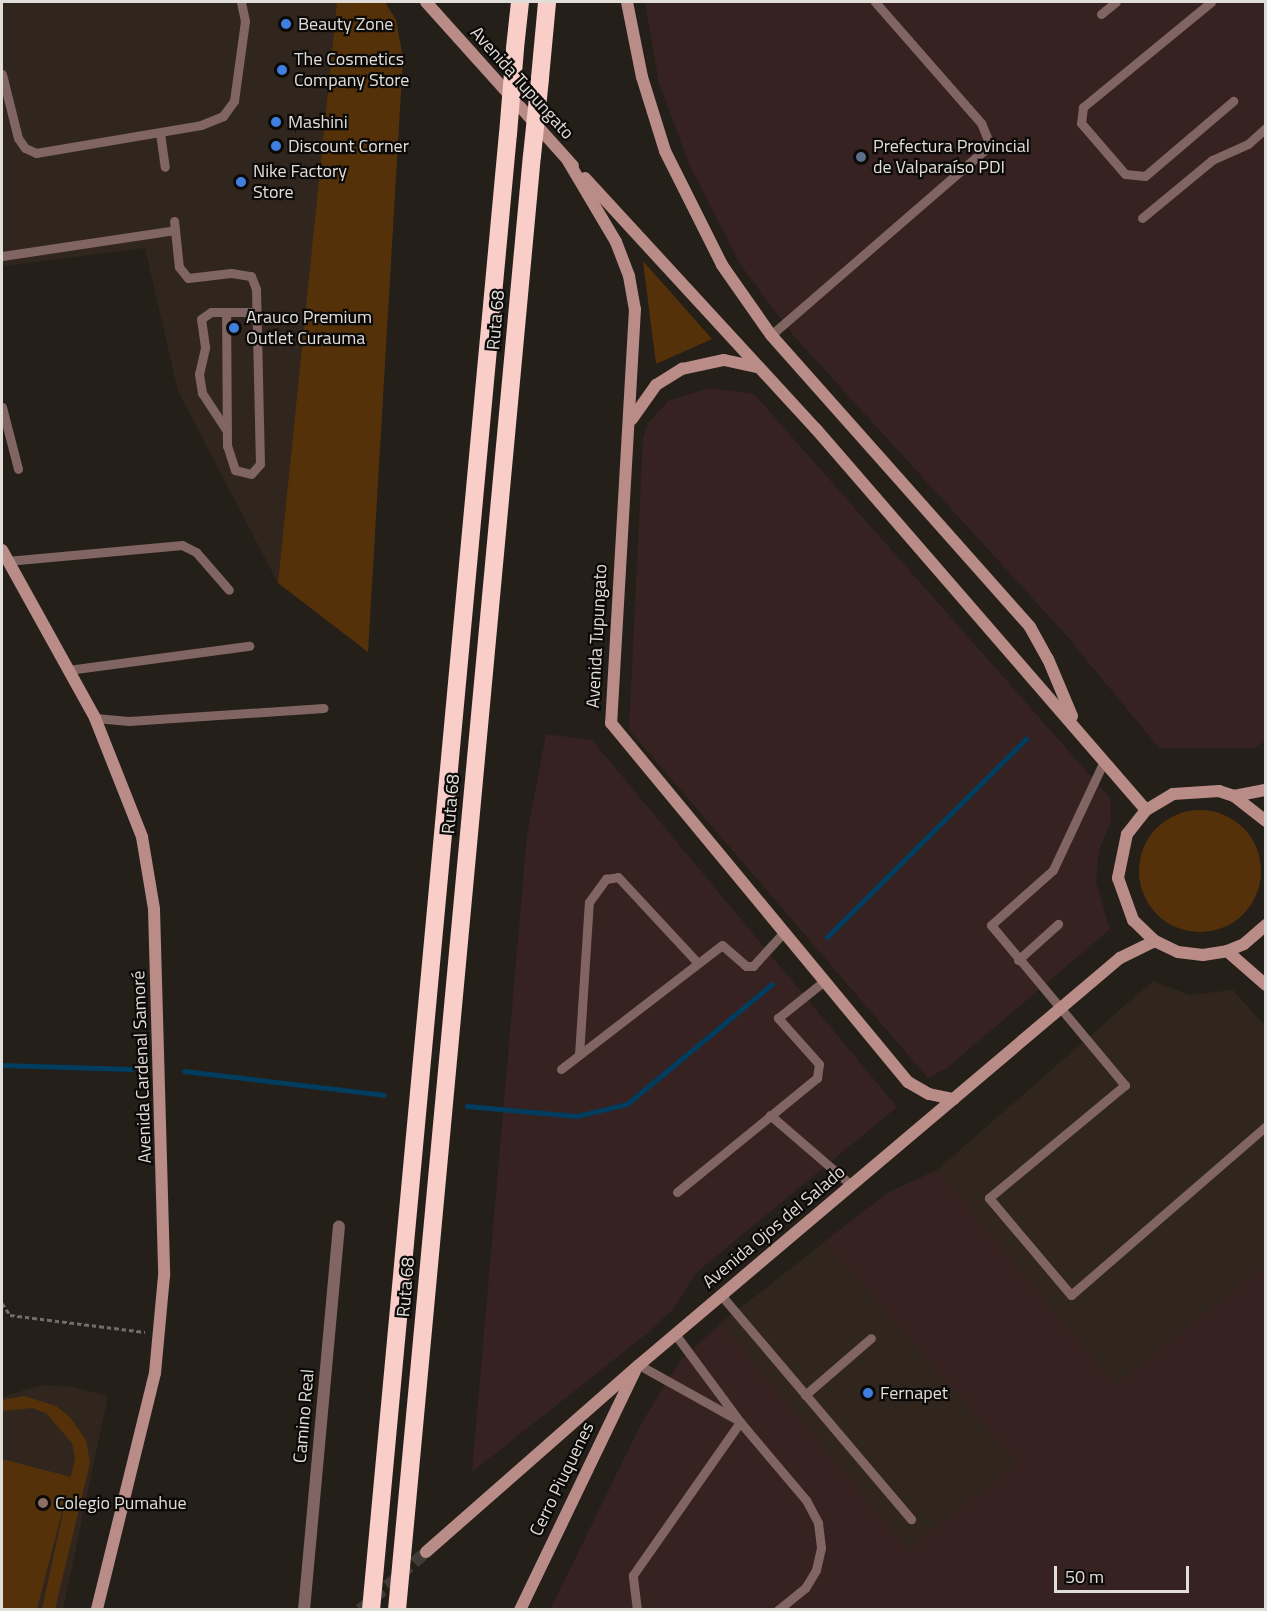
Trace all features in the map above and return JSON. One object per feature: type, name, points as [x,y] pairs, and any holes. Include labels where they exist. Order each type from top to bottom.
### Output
[{"type":"highway","name":"Ruta 68","points":[[370,1610],[520,2]]},
{"type":"highway","name":"Ruta 68","points":[[397,1610],[547,2]]},
{"type":"main road","name":"Avenida Tupungato","points":[[426,2],[568,161],[762,370],[1146,810]]},
{"type":"main road","name":"Avenida Tupungato","points":[[627,2],[652,114],[681,190],[722,266],[771,335],[1030,627],[1084,738]]},
{"type":"main road","name":"Avenida Tupungato","points":[[568,161],[608,226],[629,276],[635,309],[611,723],[908,1082],[929,1094],[953,1099]]},
{"type":"main road","points":[[630,423],[656,385],[682,369],[724,360],[753,364],[762,370]]},
{"type":"main road","name":"Avenida Cardenal Samoré","points":[[4,555],[95,718],[142,837],[154,909],[164,1200],[159,1334],[155,1373],[97,1610]]},
{"type":"main road","points":[[1266,821],[1234,796],[1219,791],[1188,790],[1146,810],[1127,834],[1118,878],[1133,920],[1155,941],[1190,954],[1227,951],[1244,944],[1266,925]]},
{"type":"main road","points":[[1234,796],[1266,790]]},
{"type":"main road","name":"Avenida Ojos del Salado","points":[[426,1552],[675,1334],[1060,1009],[1134,948],[1155,941]]},
{"type":"main road","points":[[1227,951],[1266,985]]},
{"type":"main road","name":"Cerro Piuquenes","points":[[520,1610],[639,1365]]},
{"type":"street","name":"Camino Real","points":[[304,1610],[339,1227]]},
{"type":"lane","points":[[2,74],[18,138],[25,148],[36,153],[201,125],[230,111],[242,58],[245,21],[241,2]]},
{"type":"lane","points":[[771,335],[987,148],[988,140],[981,123],[875,2]]},
{"type":"lane","points":[[1101,14],[1116,2]]},
{"type":"lane","points":[[1211,2],[1083,107],[1081,123],[1125,174],[1145,176],[1233,101]]},
{"type":"lane","points":[[1142,218],[1212,160],[1248,144],[1266,128]]},
{"type":"lane","points":[[160,133],[165,167]]},
{"type":"lane","points":[[2,256],[174,225],[179,267],[188,278],[231,273],[251,276],[256,312],[260,464],[251,474],[235,470],[227,446],[226,312]]},
{"type":"lane","points":[[227,431],[202,393],[199,374],[205,347],[201,319],[211,312],[256,312]]},
{"type":"lane","points":[[2,407],[3,422],[18,469]]},
{"type":"lane","points":[[4,555],[182,545],[196,552],[229,590]]},
{"type":"lane","points":[[68,670],[249,646]]},
{"type":"lane","points":[[95,718],[129,721],[324,708]]},
{"type":"lane","points":[[1104,761],[1053,870],[991,925],[1125,1085],[989,1198],[1071,1295],[1266,1126]]},
{"type":"lane","points":[[579,1055],[589,902],[606,879],[618,877],[698,963]]},
{"type":"lane","points":[[1018,960],[1058,924]]},
{"type":"lane","points":[[561,1068],[722,945],[746,966],[753,966],[783,933]]},
{"type":"lane","points":[[677,1192],[817,1078],[819,1064],[777,1018],[823,982]]},
{"type":"lane","points":[[770,1115],[851,1185]]},
{"type":"lane","points":[[721,1295],[911,1520]]},
{"type":"lane","points":[[675,1334],[740,1422],[806,1500],[821,1535],[820,1559],[812,1579],[778,1610]]},
{"type":"lane","points":[[805,1395],[871,1338]]},
{"type":"lane","points":[[639,1365],[740,1422]]},
{"type":"lane","points":[[637,1610],[633,1575],[740,1422]]},
{"type":"path","points":[[2,1303],[10,1315],[159,1334]]},
{"type":"shaded area","name":"Arauco Premium Outlet Curauma","points":[[2,2],[337,2],[278,583],[178,391],[145,248],[2,266]]},
{"type":"shaded area","points":[[337,2],[385,2],[396,20],[403,58],[368,652],[278,583]]},
{"type":"shaded area","points":[[645,2],[1265,2],[1266,739],[1255,748],[1159,748],[1066,635],[792,334],[740,264],[689,164],[659,83]]},
{"type":"shaded area","points":[[643,261],[712,339],[656,364]]},
{"type":"shaded area","points":[[709,388],[754,394],[1110,798],[1111,822],[1099,850],[1096,882],[1110,929],[947,1068],[928,1078],[629,730],[643,437],[648,423],[668,401]]},
{"type":"shaded area","points":[[546,734],[592,740],[897,1107],[696,1273],[674,1308],[649,1332],[472,1472],[527,835]]},
{"type":"shaded area","points":[[1200,810],[1223,814],[1243,828],[1257,848],[1261,871],[1257,894],[1243,914],[1223,928],[1200,932],[1177,928],[1157,914],[1143,894],[1139,871],[1143,848],[1157,828],[1177,814]]},
{"type":"shaded area","points":[[1153,981],[1189,995],[1233,990],[1265,1026],[1265,1265],[908,1550],[721,1323],[889,1192],[937,1170]]},
{"type":"shaded area","points":[[937,1170],[1115,1385],[1265,1265],[1265,1609],[550,1610],[641,1424],[680,1361],[721,1323],[908,1550],[1017,1463],[825,1241],[889,1192]]},
{"type":"shaded area","name":"Colegio Pumahue","points":[[42,1385],[73,1387],[108,1396],[63,1609],[2,1610],[2,1397]]},
{"type":"shaded area","points":[[24,1396],[56,1406],[70,1417],[86,1440],[90,1463],[55,1609],[42,1609],[75,1458],[72,1443],[46,1413],[32,1408],[2,1411],[2,1400]]},
{"type":"shaded area","points":[[2,1459],[71,1477],[37,1609],[2,1609]]},
{"type":"waterway","points":[[827,937],[1026,739]]},
{"type":"waterway","points":[[467,1106],[577,1116],[627,1104],[772,984]]},
{"type":"waterway","points":[[2,1065],[132,1069]]},
{"type":"waterway","points":[[184,1071],[384,1095]]},
{"type":"tunnel","points":[[360,1610],[426,1552]]},
{"type":"place","name":"Beauty Zone","points":[[286,24]]},
{"type":"place","name":"The Cosmetics Company Store","points":[[282,70]]},
{"type":"place","name":"Mashini","points":[[276,122]]},
{"type":"place","name":"Discount Corner","points":[[276,146]]},
{"type":"place","name":"Prefectura Provincial de Valparaíso PDI","points":[[861,157]]},
{"type":"place","name":"Nike Factory Store","points":[[241,182]]},
{"type":"place","name":"Arauco Premium Outlet Curauma","points":[[234,328]]},
{"type":"place","name":"Fernapet","points":[[868,1393]]},
{"type":"place","name":"Colegio Pumahue","points":[[43,1503]]}]
